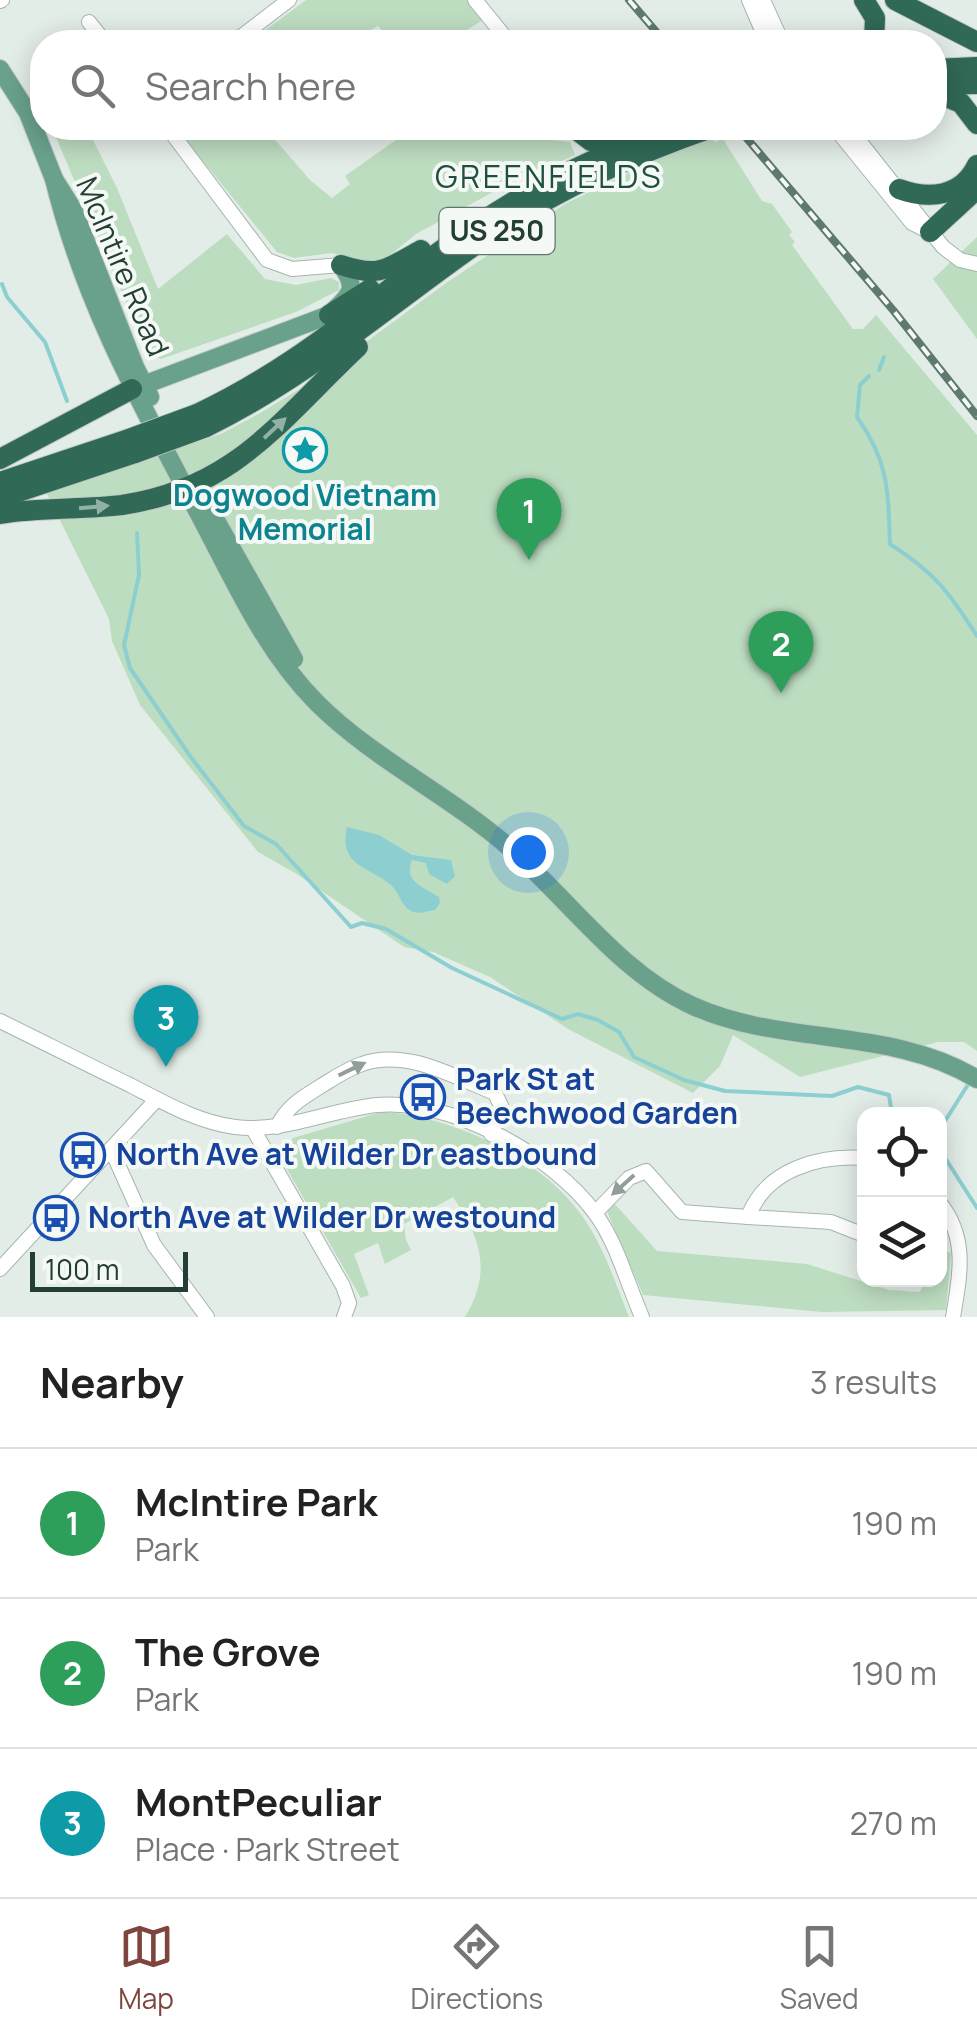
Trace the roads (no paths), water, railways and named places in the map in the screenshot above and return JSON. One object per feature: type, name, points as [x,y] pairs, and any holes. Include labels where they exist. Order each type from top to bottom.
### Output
[{"type":"highway","points":[[864,0],[875,18],[874,30]]},
{"type":"highway","points":[[895,0],[977,42]]},
{"type":"highway","points":[[947,69],[977,68]]},
{"type":"highway","points":[[947,87],[977,84]]},
{"type":"highway","points":[[947,95],[962,103],[977,124]]},
{"type":"highway","name":"US 250","points":[[0,498],[273,392],[389,300],[443,249],[523,195],[643,140]]},
{"type":"highway","name":"US 250","points":[[202,420],[528,211],[680,140]]},
{"type":"highway","points":[[927,226],[970,187],[977,165]]},
{"type":"highway","points":[[899,188],[929,196],[970,187]]},
{"type":"highway","points":[[329,315],[357,299],[474,211],[523,195]]},
{"type":"highway","points":[[340,264],[365,273],[375,272],[420,250]]},
{"type":"highway","points":[[0,514],[124,504],[191,488],[245,454],[276,428],[383,324],[389,300]]},
{"type":"highway","points":[[0,460],[138,387]]},
{"type":"highway","name":"US 250","points":[[0,482],[132,446]]},
{"type":"main road","name":"McIntire Road","points":[[0,69],[30,118]]},
{"type":"main road","name":"McIntire Road","points":[[39,140],[95,309],[191,488],[262,633],[315,701],[496,837],[632,966],[669,994],[744,1023],[884,1043],[958,1068],[977,1079]]},
{"type":"main road","points":[[138,387],[329,315],[352,288],[350,277],[340,264]]},
{"type":"street","points":[[250,30],[289,0]]},
{"type":"street","points":[[474,0],[498,30]]},
{"type":"street","points":[[750,0],[763,30]]},
{"type":"street","points":[[763,0],[777,30]]},
{"type":"street","points":[[90,22],[96,30]]},
{"type":"street","points":[[177,140],[267,260],[292,269],[340,264]]},
{"type":"street","points":[[845,140],[912,223],[927,226]]},
{"type":"street","points":[[859,140],[950,254],[977,264]]},
{"type":"street","points":[[0,1021],[210,1122],[277,1127],[365,1107],[398,1105],[446,1113],[491,1134],[567,1182],[595,1213],[608,1235],[642,1317],[652,1317]]},
{"type":"street","points":[[277,1127],[298,1100],[353,1067],[386,1059],[412,1062],[495,1093],[502,1108],[491,1134]]},
{"type":"street","points":[[0,1269],[157,1099]]},
{"type":"street","points":[[253,1128],[343,1286],[349,1303],[344,1317]]},
{"type":"street","points":[[111,1150],[154,1244],[207,1317]]},
{"type":"street","points":[[748,1217],[763,1191],[799,1166],[840,1157],[857,1158]]},
{"type":"street","points":[[595,1213],[629,1178],[646,1170],[682,1212],[831,1222],[857,1232]]},
{"type":"street","points":[[947,1214],[958,1232],[962,1268],[953,1317]]},
{"type":"water","points":[[347,827],[379,835],[412,855],[451,860],[455,876],[447,884],[429,874],[426,863],[412,860],[413,879],[439,897],[435,910],[411,911],[392,886],[352,859],[347,851]]},
{"type":"waterway","points":[[2,284],[7,297],[45,342],[67,401]]},
{"type":"waterway","points":[[879,370],[884,357]]},
{"type":"waterway","points":[[869,376],[860,385],[857,417],[875,448],[885,478],[890,544],[940,584],[977,636]]},
{"type":"waterway","points":[[137,533],[139,575],[124,645],[130,668],[244,826],[276,844],[351,927],[362,923],[386,929],[452,968],[562,1019],[578,1014],[598,1020],[619,1032],[634,1057],[684,1080],[725,1091],[832,1096],[858,1087],[889,1095],[891,1107]]},
{"type":"waterway","points":[[947,1118],[969,1083]]},
{"type":"waterway","points":[[947,1161],[977,1208]]},
{"type":"railway","points":[[629,0],[655,30]]},
{"type":"railway","points":[[748,140],[977,416]]},
{"type":"place","name":"Dogwood Vietnam Memorial","points":[[305,450]]},
{"type":"place","name":"McIntire Park","points":[[529,560]]},
{"type":"place","name":"The Grove","points":[[781,693]]},
{"type":"place","name":"MontPeculiar","points":[[166,1067]]},
{"type":"place","name":"Park St at Beechwood Garden","points":[[423,1097]]},
{"type":"place","name":"North Ave at Wilder Dr eastbound","points":[[83,1155]]},
{"type":"place","name":"North Ave at Wilder Dr westound","points":[[56,1218]]},
{"type":"district","name":"GREENFIELDS","points":[[549,177]]}]
